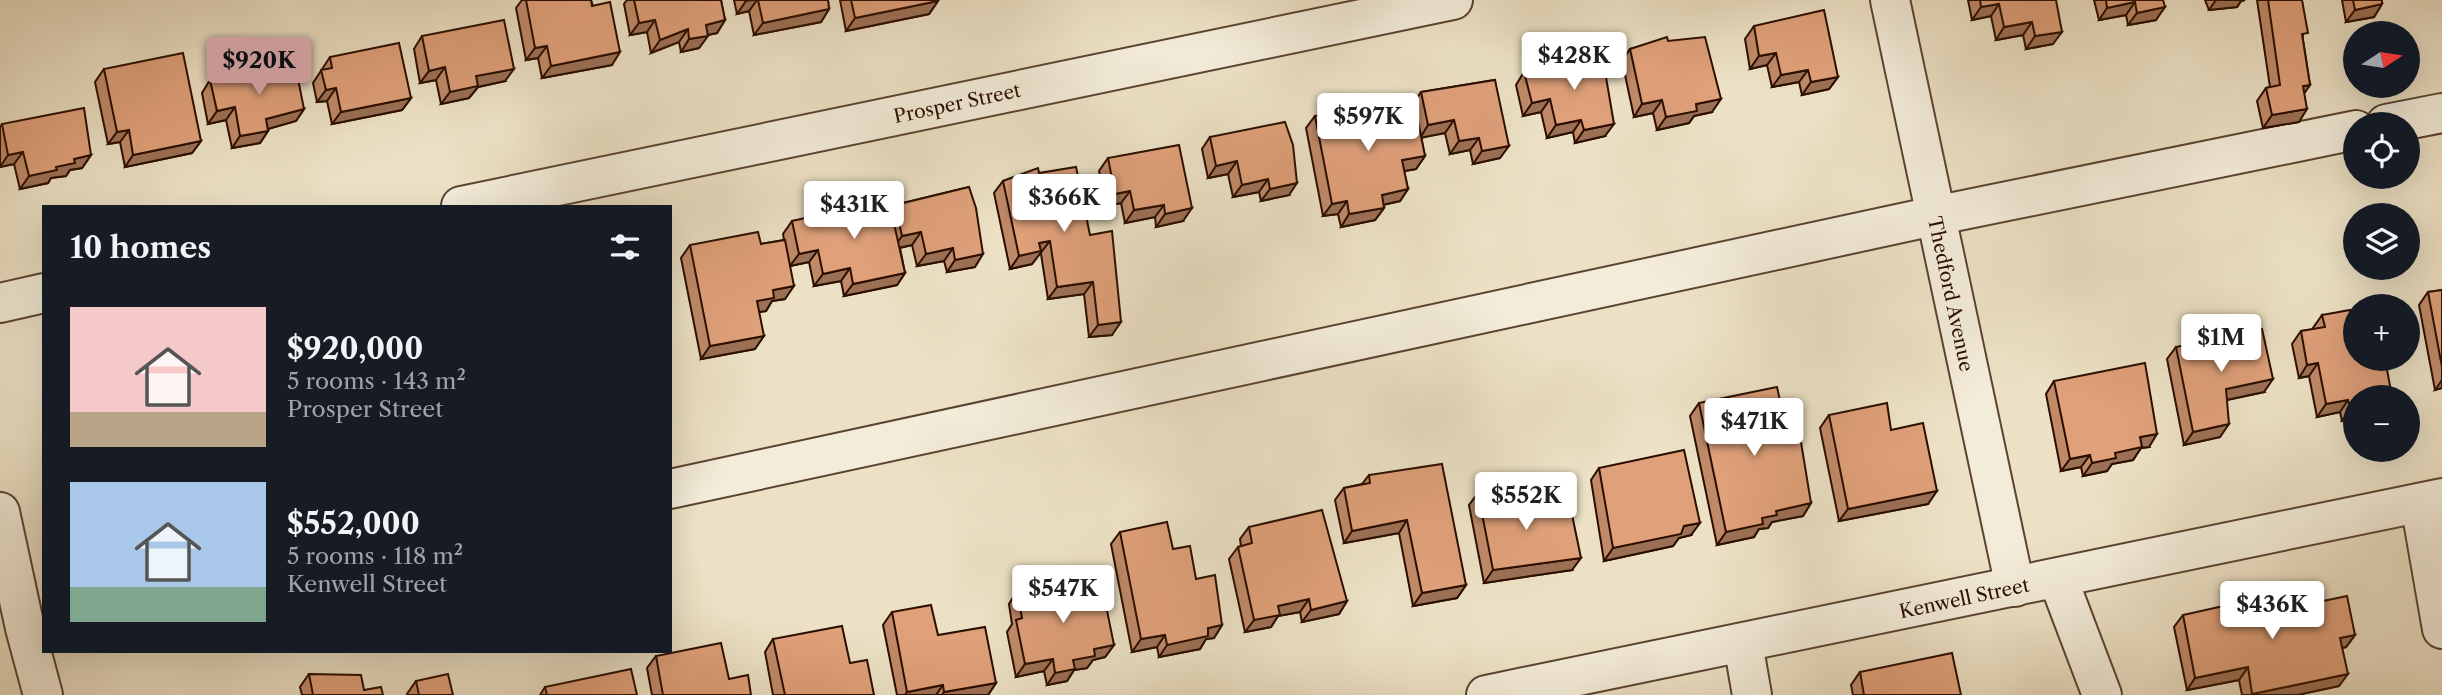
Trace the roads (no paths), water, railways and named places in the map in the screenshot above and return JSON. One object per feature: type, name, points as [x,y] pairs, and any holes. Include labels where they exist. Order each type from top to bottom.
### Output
[{"type":"street","name":"Prosper Street","points":[[466,205],[1453,0]]},
{"type":"street","name":"Thedford Avenue","points":[[1889,0],[2015,587]]},
{"type":"street","points":[[2420,117],[2442,113]]},
{"type":"street","points":[[672,489],[1934,216],[2343,134]]},
{"type":"street","points":[[0,303],[42,293]]},
{"type":"street","points":[[2431,501],[2442,629]]},
{"type":"street","name":"Kenwell Street","points":[[1486,695],[2431,501]]},
{"type":"street","points":[[0,512],[34,626],[43,695]]},
{"type":"street","points":[[2058,579],[2102,695]]},
{"type":"street","points":[[0,660],[34,626]]},
{"type":"street","points":[[1743,643],[1752,695]]}]
